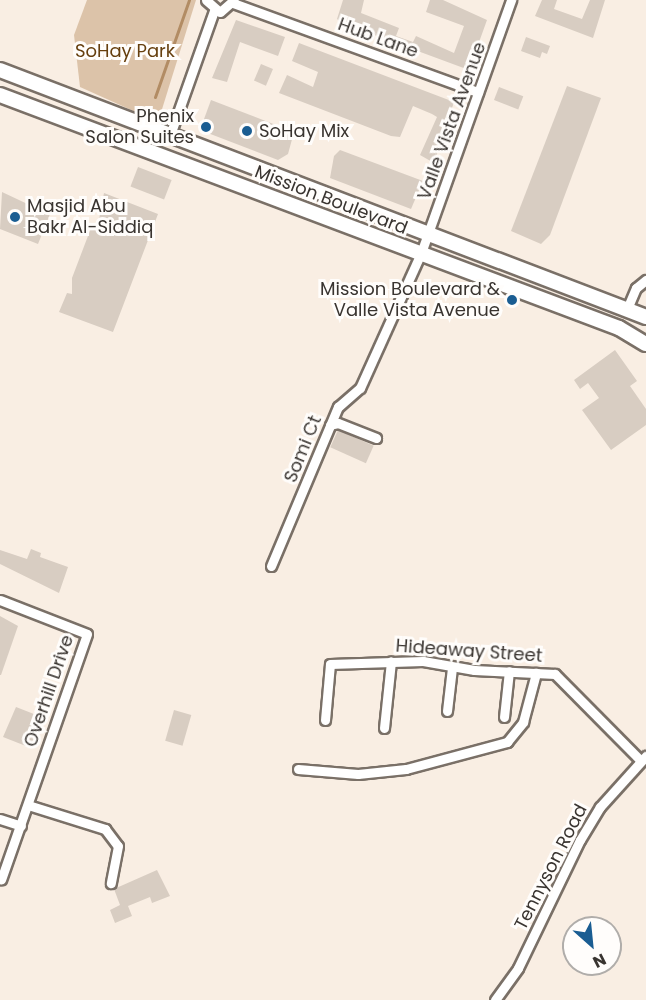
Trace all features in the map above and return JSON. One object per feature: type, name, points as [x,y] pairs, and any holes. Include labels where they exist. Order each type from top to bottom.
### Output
[{"type":"main road","name":"Mission Boulevard","points":[[0,70],[430,232],[646,317]]},
{"type":"main road","name":"Mission Boulevard","points":[[0,95],[619,328],[646,344]]},
{"type":"street","points":[[170,135],[214,11],[206,0]]},
{"type":"street","name":"Valle Vista Avenue","points":[[422,253],[511,0]]},
{"type":"street","name":"Hub Lane","points":[[214,11],[227,11],[234,2],[250,3],[478,92]]},
{"type":"street","name":"Somi Ct","points":[[271,566],[338,407],[360,388],[422,253]]},
{"type":"street","points":[[627,309],[636,288],[646,280]]},
{"type":"street","points":[[330,425],[338,423],[376,438]]},
{"type":"street","name":"Overhill Drive","points":[[0,600],[87,634],[1,879]]},
{"type":"street","points":[[384,728],[391,661]]},
{"type":"street","name":"Hideaway Street","points":[[325,720],[330,664],[423,661],[452,668],[536,673],[563,680],[644,758]]},
{"type":"street","points":[[447,711],[452,668]]},
{"type":"street","points":[[504,717],[509,671]]},
{"type":"street","points":[[298,769],[358,774],[406,769],[507,742],[519,732],[536,673]]},
{"type":"street","name":"Tennyson Road","points":[[495,1000],[518,968],[580,840],[644,758]]},
{"type":"street","points":[[28,805],[105,829],[118,846],[111,883]]},
{"type":"street","points":[[0,819],[21,826]]},
{"type":"green space","name":"SoHay Park","points":[[87,0],[196,0],[158,122],[80,87],[74,35]]},
{"type":"building","points":[[343,0],[364,0],[361,13],[399,28],[396,36],[413,42],[416,36],[454,53],[464,26],[426,12],[430,0],[443,0],[487,20],[469,70],[342,23],[337,19]]},
{"type":"building","points":[[542,0],[557,0],[554,9],[582,19],[590,0],[605,0],[593,38],[535,16]]},
{"type":"building","points":[[236,20],[285,37],[278,56],[240,42],[227,82],[212,78]]},
{"type":"building","points":[[526,37],[550,46],[547,54],[542,52],[540,58],[521,51]]},
{"type":"building","points":[[299,43],[454,102],[434,163],[420,155],[437,117],[432,114],[413,106],[400,137],[391,136],[279,93],[287,75],[313,87],[318,72],[292,61]]},
{"type":"building","points":[[261,64],[273,69],[266,86],[254,81]]},
{"type":"building","points":[[567,86],[601,98],[550,235],[541,244],[511,231]]},
{"type":"building","points":[[499,87],[523,96],[518,109],[494,100]]},
{"type":"building","name":"SoHay Mix","points":[[211,100],[294,132],[288,154],[278,160],[200,130]]},
{"type":"building","name":"SoHay Mix","points":[[340,150],[423,181],[411,209],[330,178],[334,156]]},
{"type":"building","points":[[138,167],[172,180],[164,200],[130,187]]},
{"type":"building","points":[[2,192],[36,208],[38,203],[52,209],[38,244],[0,229]]},
{"type":"building","points":[[104,193],[158,214],[113,332],[59,312],[67,293],[72,294],[72,278],[91,228],[97,230]]},
{"type":"building","points":[[615,350],[637,381],[630,386],[646,409],[646,425],[611,450],[582,410],[599,398],[588,383],[580,389],[574,380]]},
{"type":"building","points":[[338,430],[374,446],[366,463],[330,447]]},
{"type":"building","points":[[31,549],[41,553],[40,557],[68,567],[59,593],[0,564],[0,550],[27,559]]},
{"type":"building","points":[[0,616],[18,626],[1,675],[0,675]]},
{"type":"building","points":[[16,707],[39,716],[31,748],[3,737]]},
{"type":"building","points":[[174,710],[191,715],[182,746],[165,741]]},
{"type":"building","points":[[157,870],[170,896],[152,903],[150,897],[128,906],[132,916],[115,923],[110,910],[120,905],[114,889]]},
{"type":"waterway","points":[[155,97],[189,0]]},
{"type":"place","name":"Phenix Salon Suites","points":[[206,127]]},
{"type":"place","name":"SoHay Mix","points":[[247,131]]},
{"type":"place","name":"Masjid Abu Bakr Al-Siddiq","points":[[15,217]]},
{"type":"place","name":"Mission Boulevard & Valle Vista Avenue","points":[[512,300]]}]
